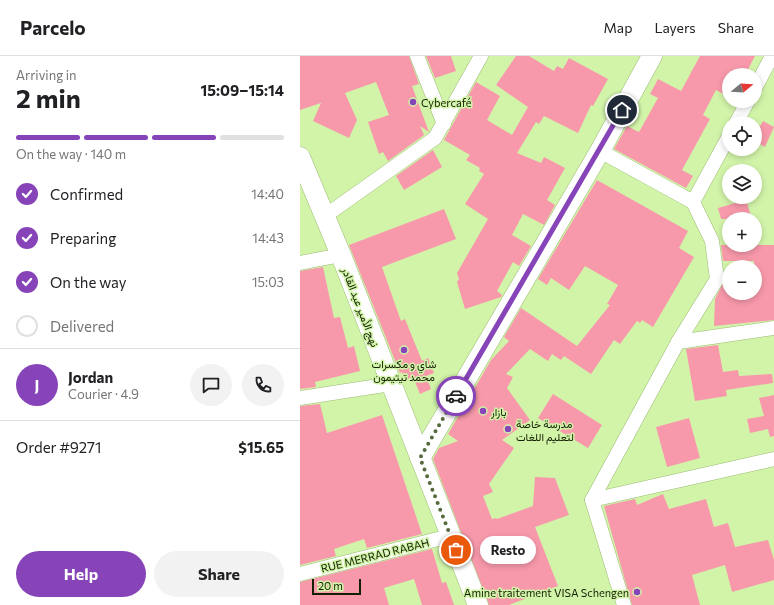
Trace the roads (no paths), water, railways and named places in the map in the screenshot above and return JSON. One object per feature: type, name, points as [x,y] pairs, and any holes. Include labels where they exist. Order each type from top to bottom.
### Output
[{"type":"main road","points":[[420,458],[600,151],[652,56]]},
{"type":"main road","name":"نهج الأمير عبد القادر","points":[[300,157],[341,256],[478,605]]},
{"type":"street","points":[[417,56],[444,124]]},
{"type":"street","points":[[325,216],[435,138],[481,56]]},
{"type":"street","points":[[762,75],[772,56]]},
{"type":"street","points":[[693,202],[722,149]]},
{"type":"street","points":[[600,151],[693,202],[712,241],[718,279],[678,342],[592,500],[624,605]]},
{"type":"street","points":[[300,263],[341,256]]},
{"type":"street","points":[[678,342],[774,328]]},
{"type":"street","points":[[300,398],[391,384]]},
{"type":"street","points":[[592,500],[774,459]]},
{"type":"street","name":"RUE MERRAD RABAH","points":[[300,574],[450,536]]},
{"type":"place","name":"Cybercafé","points":[[413,102]]},
{"type":"place","name":"شاي و مكسرات محمد تيتيمون","points":[[404,350]]},
{"type":"place","name":"بازار","points":[[483,411]]},
{"type":"place","name":"مدرسة خاصة لتعليم اللغات","points":[[508,429]]},
{"type":"place","name":"Resto","points":[[456,550]]},
{"type":"place","name":"Amine traitement VISA Schengen","points":[[637,592]]}]
